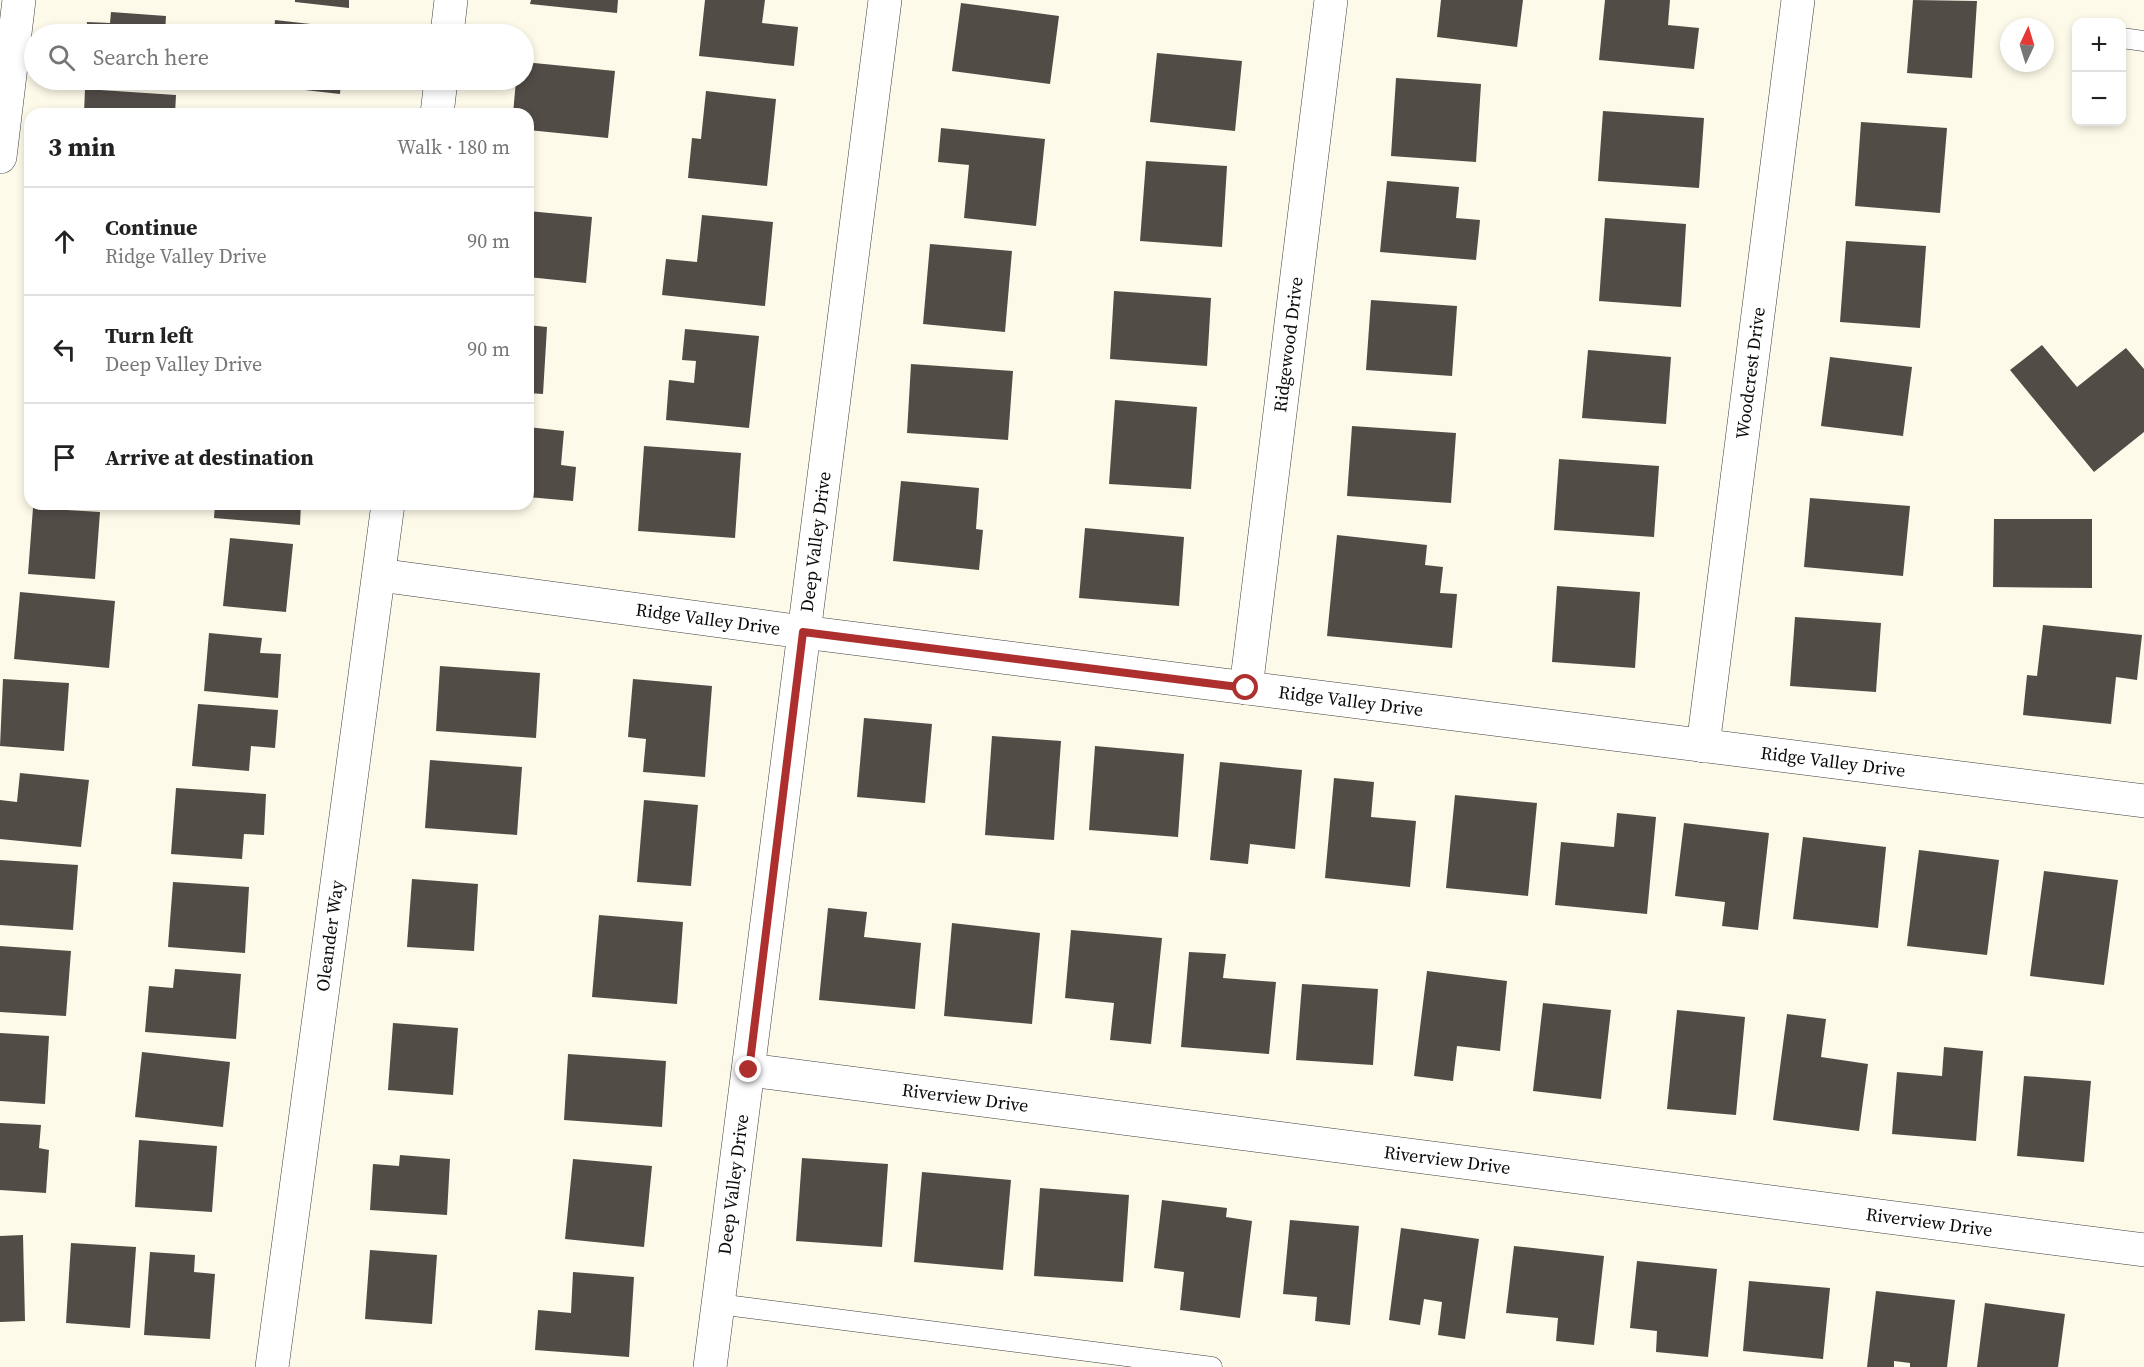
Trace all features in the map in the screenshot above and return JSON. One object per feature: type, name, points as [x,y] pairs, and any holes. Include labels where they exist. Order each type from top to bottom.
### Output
[{"type":"street","points":[[0,158],[19,0]]},
{"type":"street","points":[[448,24],[451,0]]},
{"type":"street","name":"Deep Valley Drive","points":[[710,1367],[885,0]]},
{"type":"street","name":"Ridgewood Drive","points":[[1246,688],[1331,0]]},
{"type":"street","name":"Woodcrest Drive","points":[[1703,746],[1797,0]]},
{"type":"street","points":[[438,108],[440,90]]},
{"type":"street","name":"Oleander Way","points":[[272,1367],[387,510]]},
{"type":"street","name":"Ridge Valley Drive","points":[[379,575],[803,632],[2144,801]]},
{"type":"street","name":"Riverview Drive","points":[[749,1070],[2144,1250]]},
{"type":"lane","points":[[2126,39],[2144,41]]},
{"type":"lane","points":[[718,1304],[1212,1367]]},
{"type":"building","points":[[295,0],[349,0],[349,8],[295,2]]},
{"type":"building","points":[[531,0],[618,0],[617,13],[530,4]]},
{"type":"building","points":[[705,0],[765,0],[762,23],[798,27],[794,66],[699,56]]},
{"type":"building","points":[[1441,0],[1523,0],[1517,47],[1437,37]]},
{"type":"building","points":[[1605,0],[1670,0],[1668,25],[1699,28],[1694,69],[1599,60]]},
{"type":"building","points":[[1913,0],[1977,1],[1972,78],[1907,73]]},
{"type":"building","points":[[961,3],[1059,16],[1050,84],[952,71]]},
{"type":"building","points":[[111,12],[166,16],[166,24],[87,24],[87,22],[110,23]]},
{"type":"building","points":[[275,20],[311,24],[275,24]]},
{"type":"building","points":[[1157,53],[1242,61],[1235,131],[1150,122]]},
{"type":"building","points":[[534,63],[615,71],[608,138],[534,131],[534,108],[514,108],[515,90],[534,90]]},
{"type":"building","points":[[1396,78],[1481,84],[1476,162],[1391,156]]},
{"type":"building","points":[[85,90],[176,95],[175,108],[84,108]]},
{"type":"building","points":[[304,90],[340,90],[340,94]]},
{"type":"building","points":[[706,91],[776,99],[767,186],[688,178],[692,138],[701,139]]},
{"type":"building","points":[[1603,111],[1704,118],[1699,188],[1598,181]]},
{"type":"building","points":[[1861,122],[1947,128],[1940,213],[1855,206]]},
{"type":"building","points":[[941,128],[1045,139],[1036,226],[964,218],[969,165],[938,162]]},
{"type":"building","points":[[1146,161],[1227,166],[1222,247],[1140,241]]},
{"type":"building","points":[[1387,181],[1459,187],[1456,218],[1480,220],[1476,260],[1380,252]]},
{"type":"building","points":[[534,212],[592,217],[586,283],[534,278]]},
{"type":"building","points":[[702,215],[773,222],[765,306],[662,295],[666,259],[697,262]]},
{"type":"building","points":[[1605,218],[1686,224],[1681,307],[1599,301]]},
{"type":"building","points":[[1846,241],[1926,246],[1920,328],[1840,322]]},
{"type":"building","points":[[930,244],[1012,251],[1005,332],[923,324]]},
{"type":"building","points":[[1114,291],[1211,298],[1207,366],[1110,359]]},
{"type":"building","points":[[1371,300],[1457,306],[1452,376],[1366,370]]},
{"type":"building","points":[[534,326],[547,327],[543,394],[534,393]]},
{"type":"building","points":[[685,329],[759,336],[749,428],[666,420],[669,380],[694,383],[696,361],[682,360]]},
{"type":"building","points":[[2042,345],[2077,387],[2126,348],[2144,369],[2144,432],[2094,472],[2010,370]]},
{"type":"building","points":[[1588,350],[1671,357],[1666,424],[1582,418]]},
{"type":"building","points":[[1830,357],[1912,367],[1903,436],[1821,426]]},
{"type":"building","points":[[911,364],[1013,371],[1008,440],[907,433]]},
{"type":"building","points":[[1115,400],[1197,407],[1191,489],[1109,484]]},
{"type":"building","points":[[1352,426],[1456,433],[1451,503],[1347,496]]},
{"type":"building","points":[[534,428],[564,431],[561,465],[576,467],[573,501],[534,498]]},
{"type":"building","points":[[644,446],[741,453],[735,538],[638,531]]},
{"type":"building","points":[[1559,459],[1659,466],[1654,537],[1554,530]]},
{"type":"building","points":[[901,481],[979,488],[976,529],[983,530],[979,570],[893,561]]},
{"type":"building","points":[[1810,498],[1910,506],[1903,576],[1804,567]]},
{"type":"building","points":[[33,510],[100,512],[95,579],[28,574]]},
{"type":"building","points":[[215,510],[301,510],[300,525],[214,518]]},
{"type":"building","points":[[1994,519],[2092,519],[2092,588],[1993,587]]},
{"type":"building","points":[[1085,528],[1184,537],[1179,606],[1079,598]]},
{"type":"building","points":[[1337,535],[1427,545],[1425,565],[1443,567],[1440,593],[1457,594],[1452,648],[1327,636]]},
{"type":"building","points":[[230,538],[293,544],[286,612],[223,606]]},
{"type":"building","points":[[1557,586],[1640,592],[1635,668],[1552,662]]},
{"type":"building","points":[[20,592],[115,601],[109,668],[14,659]]},
{"type":"building","points":[[1795,617],[1881,623],[1876,692],[1790,686]]},
{"type":"building","points":[[2043,625],[2142,635],[2137,680],[2116,677],[2111,724],[2023,715],[2027,675],[2037,676]]},
{"type":"building","points":[[209,633],[262,638],[260,653],[281,654],[278,698],[204,691]]},
{"type":"building","points":[[440,666],[540,673],[536,738],[436,731]]},
{"type":"building","points":[[3,679],[69,683],[64,751],[0,746]]},
{"type":"building","points":[[633,679],[712,686],[705,777],[643,772],[646,739],[628,737]]},
{"type":"building","points":[[198,704],[278,710],[275,748],[251,746],[249,771],[192,766]]},
{"type":"building","points":[[864,718],[932,724],[925,803],[857,797]]},
{"type":"building","points":[[992,736],[1061,741],[1054,840],[985,835]]},
{"type":"building","points":[[1095,746],[1184,754],[1178,837],[1089,830]]},
{"type":"building","points":[[430,760],[522,767],[517,835],[425,828]]},
{"type":"building","points":[[1220,762],[1302,770],[1295,849],[1250,844],[1248,864],[1210,860]]},
{"type":"building","points":[[20,773],[89,780],[81,847],[0,839],[0,800],[17,802]]},
{"type":"building","points":[[1334,778],[1374,782],[1371,817],[1416,821],[1410,887],[1325,878]]},
{"type":"building","points":[[176,788],[266,794],[264,835],[244,834],[242,859],[171,854]]},
{"type":"building","points":[[1455,795],[1537,803],[1528,896],[1446,888]]},
{"type":"building","points":[[644,800],[698,805],[691,886],[637,882]]},
{"type":"building","points":[[1617,813],[1656,817],[1647,914],[1555,905],[1561,842],[1614,847]]},
{"type":"building","points":[[1684,823],[1769,833],[1758,930],[1722,926],[1725,902],[1675,896]]},
{"type":"building","points":[[1803,837],[1886,847],[1878,928],[1793,919]]},
{"type":"building","points":[[1919,850],[1999,860],[1987,955],[1907,946]]},
{"type":"building","points":[[0,860],[78,865],[73,930],[0,925]]},
{"type":"building","points":[[2044,871],[2118,880],[2104,985],[2030,976]]},
{"type":"building","points":[[412,879],[478,884],[474,951],[407,947]]},
{"type":"building","points":[[173,882],[249,887],[245,953],[168,947]]},
{"type":"building","points":[[828,908],[867,912],[864,937],[921,943],[915,1009],[819,1000]]},
{"type":"building","points":[[599,915],[683,922],[677,1004],[592,997]]},
{"type":"building","points":[[952,923],[1040,933],[1032,1024],[944,1016]]},
{"type":"building","points":[[1071,930],[1162,938],[1151,1044],[1110,1040],[1114,1003],[1065,998]]},
{"type":"building","points":[[0,946],[71,951],[66,1016],[0,1012]]},
{"type":"building","points":[[1189,952],[1226,954],[1223,978],[1276,982],[1269,1054],[1181,1047]]},
{"type":"building","points":[[175,969],[241,974],[236,1039],[145,1032],[149,986],[173,988]]},
{"type":"building","points":[[1427,971],[1507,981],[1500,1051],[1457,1046],[1453,1081],[1414,1076]]},
{"type":"building","points":[[1302,984],[1378,989],[1373,1065],[1296,1060]]},
{"type":"building","points":[[1543,1003],[1611,1010],[1601,1099],[1533,1091]]},
{"type":"building","points":[[1677,1010],[1745,1017],[1736,1115],[1667,1109]]},
{"type":"building","points":[[1787,1014],[1826,1019],[1821,1057],[1868,1064],[1859,1131],[1773,1120]]},
{"type":"building","points":[[393,1023],[458,1028],[453,1095],[388,1090]]},
{"type":"building","points":[[0,1033],[49,1036],[45,1104],[0,1101]]},
{"type":"building","points":[[1944,1047],[1983,1051],[1976,1141],[1892,1134],[1897,1072],[1942,1076]]},
{"type":"building","points":[[142,1052],[230,1062],[223,1127],[135,1117]]},
{"type":"building","points":[[568,1054],[666,1061],[662,1127],[564,1120]]},
{"type":"building","points":[[2024,1076],[2091,1081],[2084,1162],[2017,1156]]},
{"type":"building","points":[[0,1123],[41,1125],[39,1148],[49,1150],[46,1193],[0,1190]]},
{"type":"building","points":[[139,1140],[217,1146],[212,1212],[135,1207]]},
{"type":"building","points":[[400,1155],[450,1159],[447,1215],[370,1210],[373,1164],[399,1166]]},
{"type":"building","points":[[802,1158],[888,1164],[882,1247],[796,1241]]},
{"type":"building","points":[[573,1159],[652,1166],[644,1247],[565,1239]]},
{"type":"building","points":[[922,1172],[1011,1180],[1003,1270],[914,1262]]},
{"type":"building","points":[[1040,1188],[1129,1195],[1123,1282],[1034,1276]]},
{"type":"building","points":[[1162,1200],[1227,1208],[1226,1217],[1252,1221],[1240,1318],[1180,1310],[1184,1272],[1154,1268]]},
{"type":"building","points":[[1290,1220],[1359,1226],[1350,1325],[1315,1321],[1317,1297],[1283,1294]]},
{"type":"building","points":[[1401,1228],[1479,1239],[1465,1339],[1438,1335],[1442,1302],[1424,1299],[1420,1325],[1389,1320]]},
{"type":"building","points":[[23,1235],[25,1321],[0,1322],[0,1236]]},
{"type":"building","points":[[71,1243],[136,1247],[130,1328],[66,1323]]},
{"type":"building","points":[[1514,1246],[1604,1256],[1594,1345],[1556,1341],[1558,1318],[1506,1313]]},
{"type":"building","points":[[370,1250],[437,1255],[432,1324],[365,1319]]},
{"type":"building","points":[[150,1252],[195,1255],[194,1272],[215,1274],[210,1339],[144,1335]]},
{"type":"building","points":[[1637,1261],[1717,1269],[1708,1357],[1656,1352],[1657,1331],[1630,1328]]},
{"type":"building","points":[[573,1272],[634,1277],[629,1357],[535,1350],[538,1310],[571,1313]]},
{"type":"building","points":[[1749,1281],[1830,1288],[1823,1359],[1743,1351]]},
{"type":"building","points":[[1876,1291],[1955,1300],[1947,1367],[1910,1367],[1910,1363],[1894,1361],[1894,1367],[1867,1367]]},
{"type":"building","points":[[1985,1303],[2065,1314],[2058,1367],[1977,1367]]},
{"type":"route","points":[[749,1070],[803,632],[1246,688]]}]
